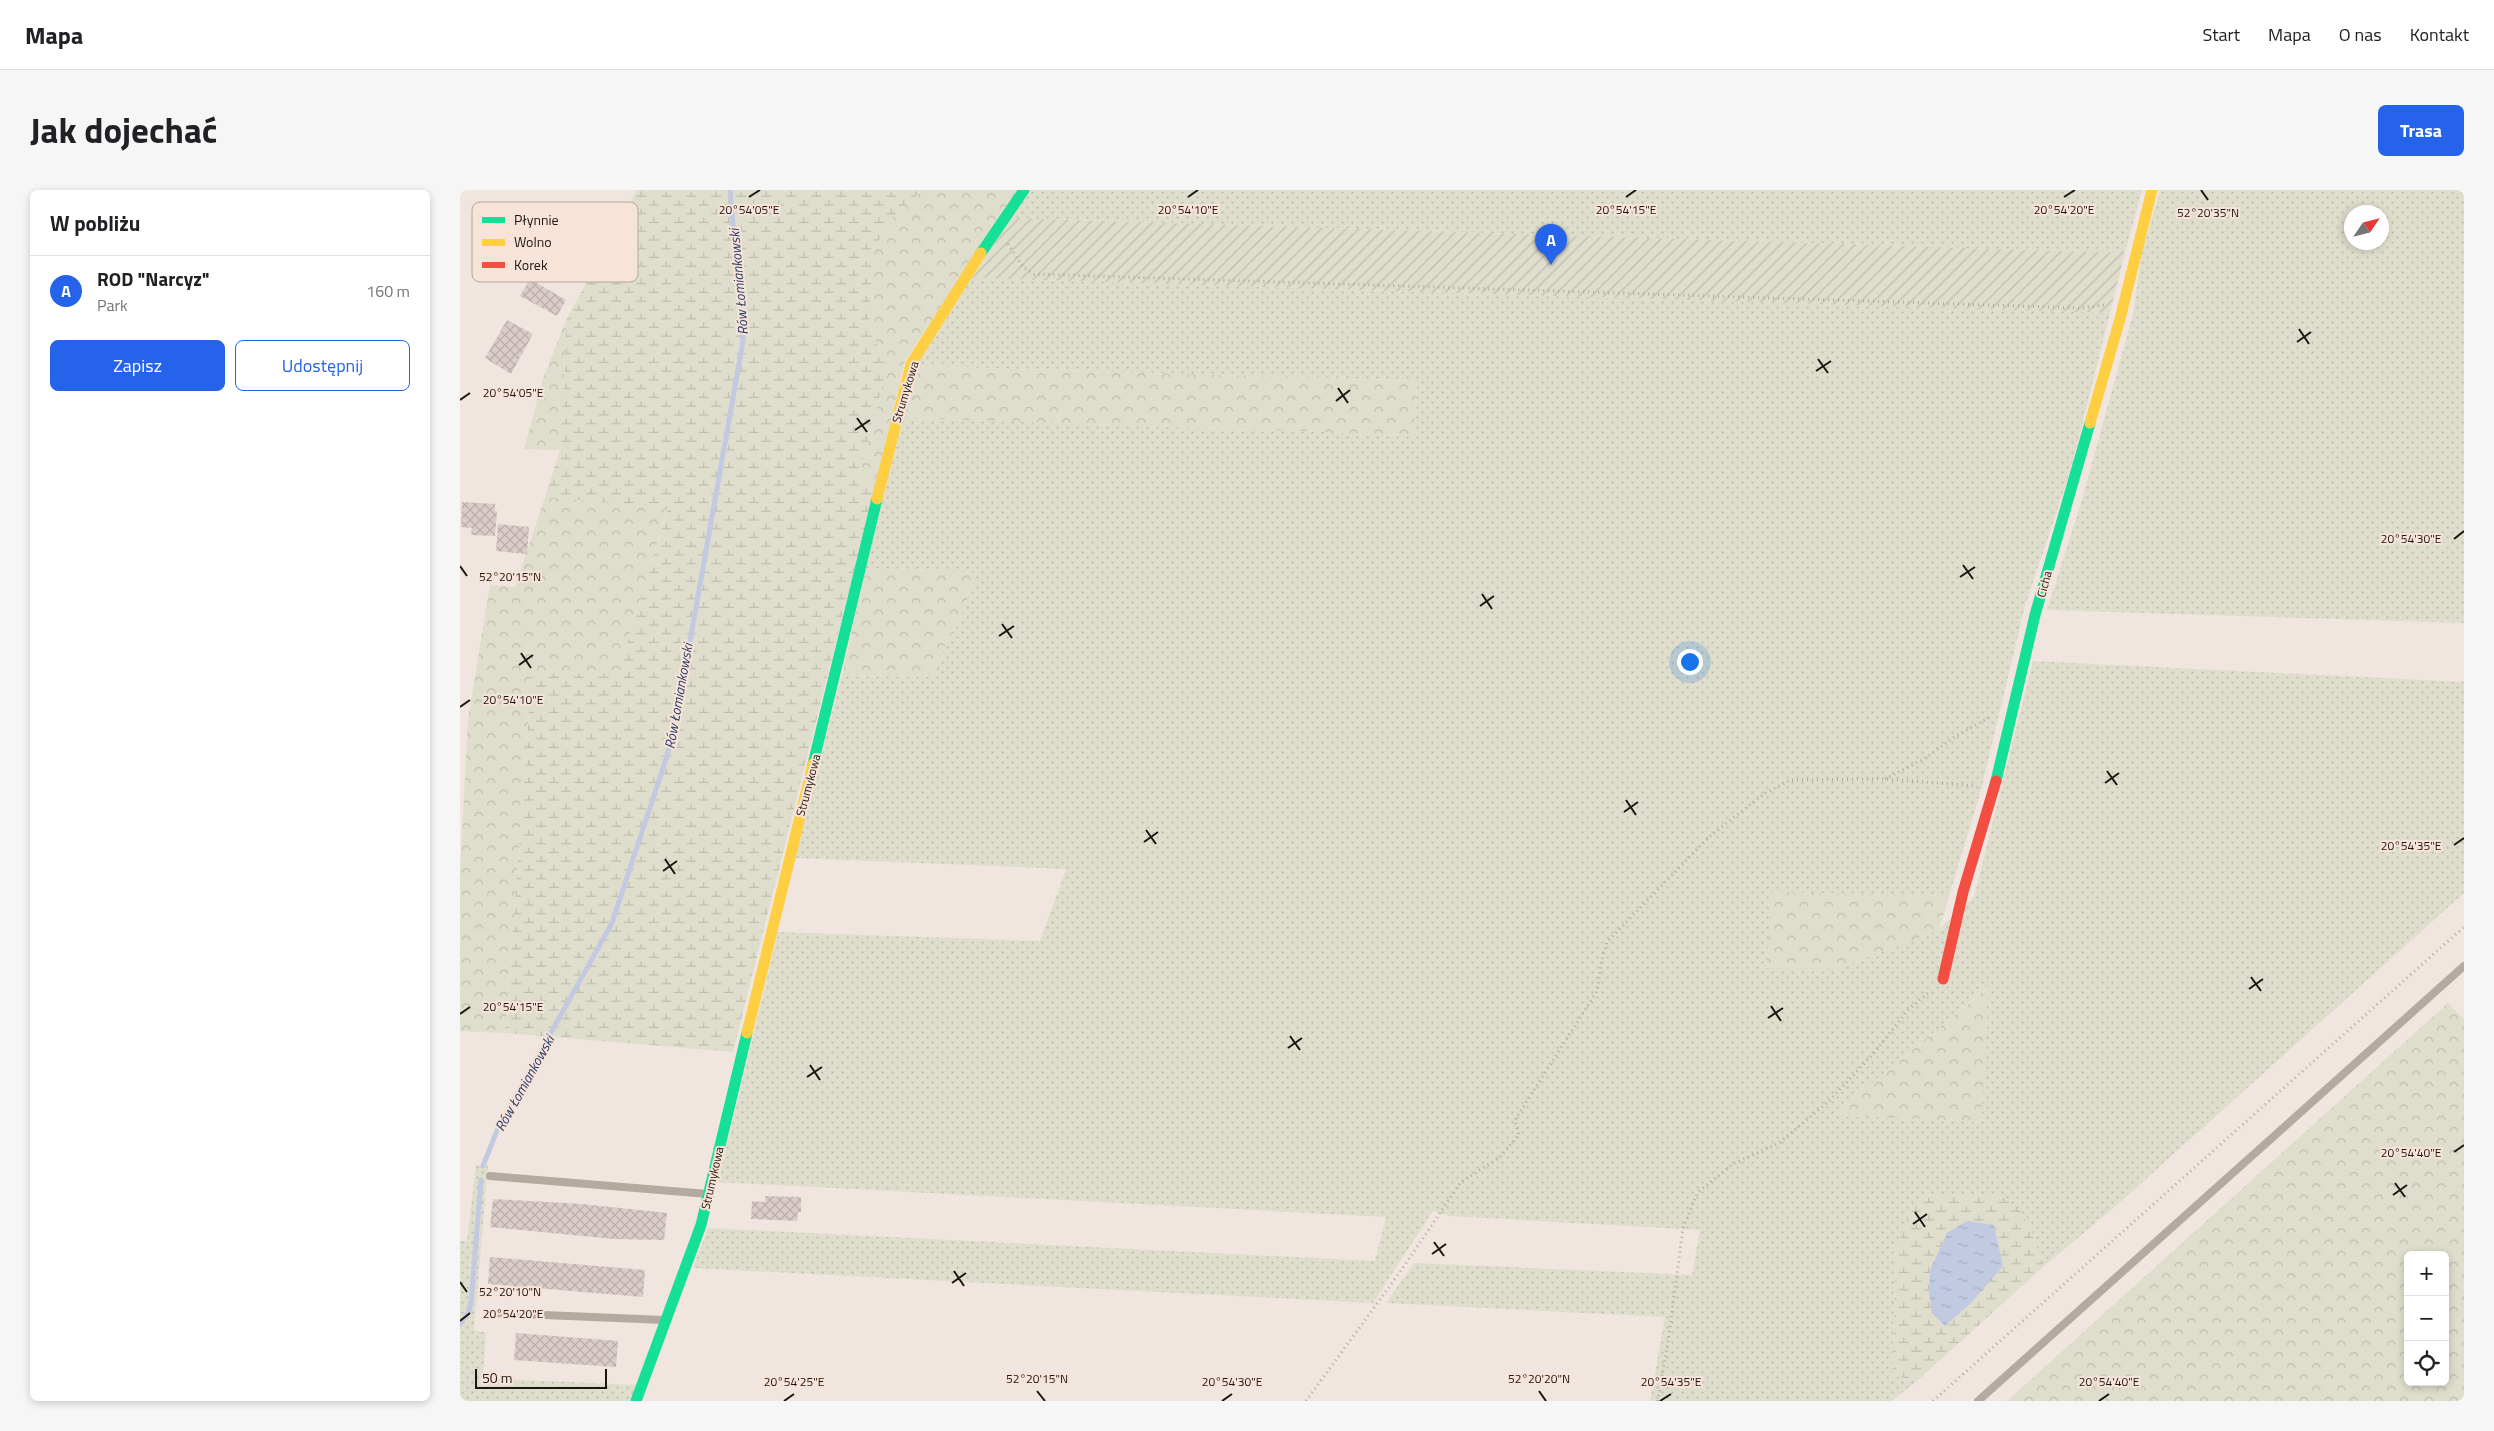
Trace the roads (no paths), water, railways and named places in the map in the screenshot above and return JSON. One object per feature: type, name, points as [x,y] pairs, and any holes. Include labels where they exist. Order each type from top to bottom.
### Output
[{"type":"street","name":"Strumykowa","points":[[636,1401],[701,1225],[785,874],[836,679],[858,570],[911,364],[969,270],[1024,190]]},
{"type":"street","name":"Cicha","points":[[1943,979],[1963,892],[1995,787],[2035,615],[2120,319],[2152,190]]},
{"type":"lane","points":[[1978,1401],[2464,966]]},
{"type":"lane","points":[[490,1176],[708,1194]]},
{"type":"lane","points":[[496,1313],[665,1320]]},
{"type":"water","points":[[1967,1221],[1994,1225],[2003,1266],[1971,1303],[1945,1326],[1932,1313],[1929,1292],[1930,1270],[1947,1233]]},
{"type":"waterway","name":"Rów Łomiankowski","points":[[483,1166],[498,1128],[612,923],[667,756],[685,670],[743,341],[730,190]]},
{"type":"waterway","name":"Rów Łomiankowski","points":[[460,1324],[468,1313],[471,1304],[481,1180]]},
{"type":"place","name":"ROD \"Narcyz\"","points":[[1551,265]]}]
